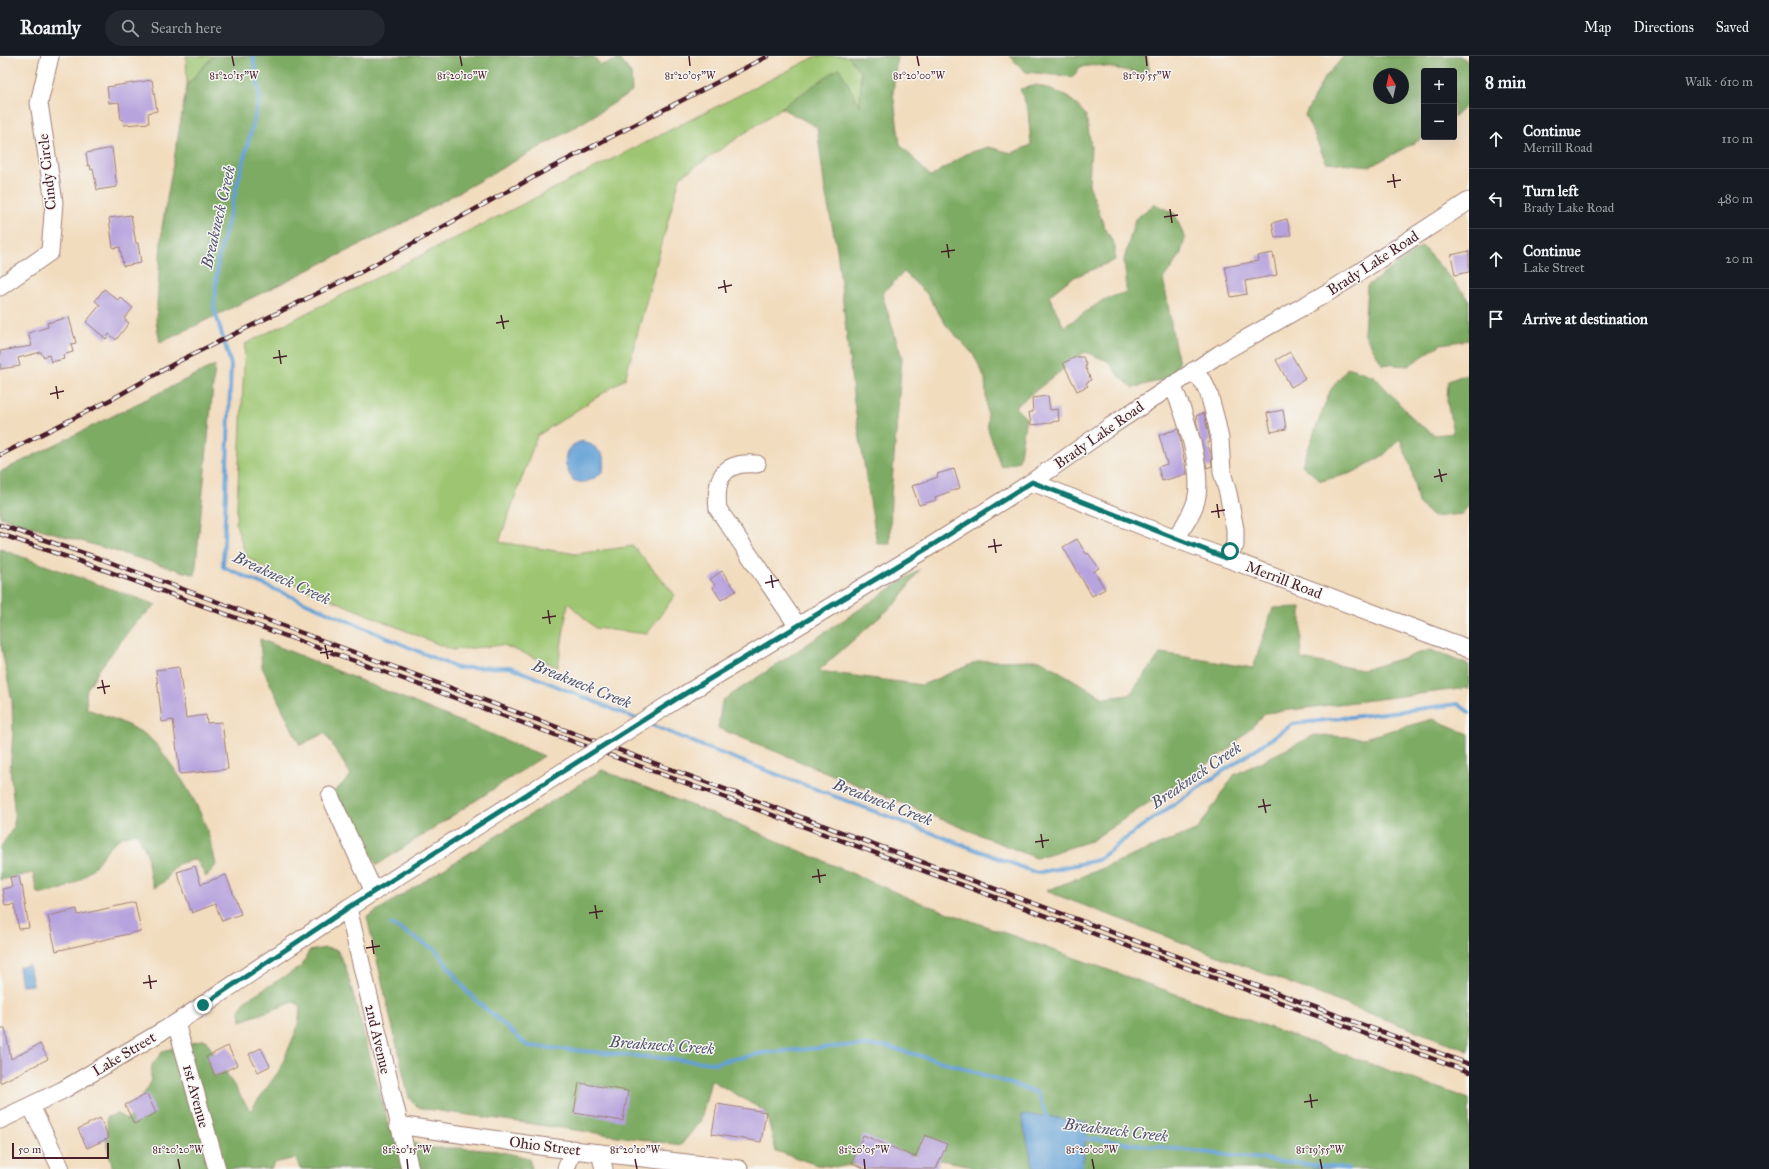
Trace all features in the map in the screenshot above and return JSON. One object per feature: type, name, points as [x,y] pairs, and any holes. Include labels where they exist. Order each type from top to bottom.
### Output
[{"type":"street","name":"Cindy Circle","points":[[0,287],[50,252],[54,202],[39,103],[50,56]]},
{"type":"street","name":"Brady Lake Road","points":[[242,978],[348,908],[678,698],[797,625],[934,544],[1032,482],[1111,426],[1222,353],[1332,290],[1469,201]]},
{"type":"street","points":[[1193,372],[1204,383],[1209,394],[1220,439],[1222,472],[1235,528],[1235,545],[1226,558]]},
{"type":"street","points":[[1172,385],[1187,424],[1197,469],[1198,484],[1196,500],[1191,514],[1176,539]]},
{"type":"street","points":[[757,464],[738,465],[725,471],[718,482],[718,510],[797,625]]},
{"type":"street","name":"Merrill Road","points":[[1032,482],[1176,539],[1469,649]]},
{"type":"street","points":[[330,796],[374,892]]},
{"type":"street","name":"2nd Avenue","points":[[348,908],[398,1125],[410,1169]]},
{"type":"street","name":"Lake Street","points":[[0,1120],[63,1090],[176,1023],[242,978]]},
{"type":"street","name":"1st Avenue","points":[[176,1023],[216,1169]]},
{"type":"street","points":[[31,1106],[61,1169]]},
{"type":"street","name":"Ohio Street","points":[[398,1125],[573,1149],[602,1161],[739,1169]]},
{"type":"street","points":[[566,1169],[573,1149]]},
{"type":"green space","points":[[186,56],[213,56],[187,85]]},
{"type":"green space","points":[[213,56],[593,56],[601,65],[620,59],[631,73],[632,92],[569,131],[396,227],[160,343],[156,321],[162,227],[187,85]]},
{"type":"green space","points":[[817,56],[848,56],[861,73],[860,107],[839,69],[680,177],[625,379],[537,436],[499,542],[576,554],[633,546],[675,595],[647,634],[595,628],[568,603],[558,667],[503,645],[452,650],[282,579],[246,556],[236,524],[245,344]]},
{"type":"green space","points":[[848,56],[897,56],[893,93],[900,144],[931,177],[965,154],[988,147],[1012,153],[1031,145],[1028,110],[1020,89],[1037,85],[1068,96],[1086,115],[1091,146],[1089,184],[1104,226],[1115,246],[1115,260],[1070,279],[1049,296],[1064,327],[1103,300],[1126,292],[1124,260],[1135,219],[1155,204],[1175,214],[1185,239],[1180,256],[1163,279],[1179,363],[1171,377],[1133,388],[1119,376],[1108,361],[1085,352],[1015,407],[1026,418],[1019,461],[1001,467],[988,429],[985,379],[974,355],[946,325],[927,294],[904,272],[882,294],[902,358],[891,495],[890,544],[877,544],[854,402],[837,249],[825,191],[817,127],[781,108],[839,68],[860,106],[861,73]]},
{"type":"green space","points":[[1009,56],[1147,56],[1150,75],[1097,65],[1080,67],[1073,77],[1026,72]]},
{"type":"green space","points":[[1344,56],[1460,56],[1469,62],[1469,103],[1457,114],[1457,68],[1421,68],[1421,139],[1371,166],[1326,162],[1305,115],[1323,80]]},
{"type":"green space","points":[[1422,246],[1469,299],[1469,340],[1441,344],[1408,366],[1382,364],[1364,333],[1367,286]]},
{"type":"green space","points":[[215,365],[195,575],[0,517],[0,472]]},
{"type":"green space","points":[[1348,367],[1374,376],[1417,423],[1435,435],[1453,433],[1447,401],[1448,381],[1469,373],[1469,505],[1462,514],[1433,517],[1418,503],[1411,467],[1400,439],[1384,455],[1352,473],[1321,481],[1302,465],[1330,391]]},
{"type":"green space","points":[[0,549],[156,605],[134,624],[98,671],[86,691],[87,709],[123,723],[143,733],[158,747],[179,775],[187,787],[205,823],[213,850],[216,865],[206,877],[196,859],[178,864],[169,873],[166,880],[154,888],[150,877],[147,853],[137,834],[129,835],[117,840],[88,873],[75,883],[60,890],[37,893],[33,873],[0,880],[0,848],[14,827],[14,806],[10,770],[13,733],[12,701],[0,640]]},
{"type":"green space","points":[[920,569],[898,601],[818,671],[922,685],[979,661],[1040,660],[1104,698],[1129,695],[1161,653],[1253,668],[1273,608],[1301,607],[1301,659],[1363,670],[1430,650],[1469,665],[1469,690],[1467,688],[1266,713],[1228,750],[1091,841],[1036,858],[718,728],[722,701]]},
{"type":"green space","points":[[260,639],[544,756],[377,865],[334,792],[351,775],[325,733],[300,745],[262,667]]},
{"type":"green space","points":[[1433,719],[1469,734],[1469,1051],[1046,891],[1198,829],[1234,775],[1315,735],[1364,738]]},
{"type":"green space","points":[[602,770],[743,826],[913,900],[1469,1099],[1469,1169],[975,1169],[967,1165],[909,1154],[839,1167],[817,1165],[776,1151],[766,1112],[711,1080],[701,1120],[681,1145],[419,1108],[409,1098],[367,917]]},
{"type":"green space","points":[[325,948],[337,950],[346,968],[389,1127],[423,1148],[460,1148],[497,1151],[529,1158],[532,1169],[300,1169],[296,1158],[274,1163],[271,1169],[113,1169],[107,1146],[107,1117],[117,1114],[128,1120],[150,1084],[152,1065],[163,1051],[205,1039],[250,1111],[279,1071],[297,1029],[301,1006],[294,1002],[241,1021],[240,1009],[247,999],[302,966],[309,951]]},
{"type":"water","points":[[583,441],[593,446],[602,454],[604,461],[603,471],[590,481],[577,482],[573,480],[569,474],[566,456],[567,451],[571,447],[576,443]]},
{"type":"water","points":[[29,965],[33,985],[22,986],[19,967]]},
{"type":"water","points":[[1021,1115],[1046,1116],[1088,1123],[1082,1169],[1034,1169]]},
{"type":"building","points":[[152,80],[157,111],[148,113],[149,123],[124,125],[123,119],[121,120],[119,102],[109,103],[107,87]]},
{"type":"building","points":[[112,148],[117,187],[97,190],[93,169],[91,170],[90,165],[88,166],[86,153]]},
{"type":"building","points":[[131,215],[141,263],[123,266],[120,247],[113,248],[109,218]]},
{"type":"building","points":[[1287,219],[1291,235],[1275,238],[1272,223]]},
{"type":"building","points":[[1469,251],[1469,272],[1455,275],[1451,255]]},
{"type":"building","points":[[1273,253],[1277,275],[1245,281],[1247,294],[1231,297],[1225,267],[1258,261],[1257,256]]},
{"type":"building","points":[[104,289],[118,300],[120,297],[133,308],[124,319],[129,323],[116,340],[109,334],[106,339],[86,322],[100,305],[95,301]]},
{"type":"building","points":[[69,317],[76,343],[71,344],[73,352],[63,355],[64,359],[51,362],[49,355],[43,357],[41,352],[18,358],[20,366],[0,369],[0,351],[32,346],[28,333],[48,327],[47,323]]},
{"type":"building","points":[[1290,352],[1305,379],[1291,387],[1276,360]]},
{"type":"building","points":[[1076,357],[1083,357],[1091,380],[1086,383],[1088,386],[1077,391],[1063,363]]},
{"type":"building","points":[[1048,396],[1050,410],[1058,409],[1059,421],[1031,425],[1029,412],[1033,412],[1032,398]]},
{"type":"building","points":[[1283,410],[1286,429],[1271,432],[1267,413]]},
{"type":"building","points":[[1204,413],[1210,440],[1210,442],[1207,443],[1211,453],[1212,466],[1207,468],[1196,420],[1196,416]]},
{"type":"building","points":[[1178,429],[1187,474],[1162,481],[1158,467],[1167,464],[1159,435]]},
{"type":"building","points":[[954,469],[960,488],[935,497],[936,500],[919,505],[912,486],[938,477],[937,474]]},
{"type":"building","points":[[1077,539],[1086,554],[1088,553],[1099,568],[1094,571],[1105,589],[1092,596],[1063,547]]},
{"type":"building","points":[[722,571],[736,591],[721,600],[713,588],[715,585],[710,579]]},
{"type":"building","points":[[179,667],[186,718],[206,715],[207,723],[222,722],[228,769],[180,774],[173,720],[162,722],[156,670]]},
{"type":"building","points":[[195,866],[201,884],[226,875],[241,914],[222,921],[215,904],[192,913],[177,872]]},
{"type":"building","points":[[19,876],[21,886],[22,885],[29,928],[19,929],[14,904],[5,905],[2,889],[12,887],[10,877]]},
{"type":"building","points":[[135,902],[141,931],[56,951],[48,916],[77,909],[78,915]]},
{"type":"building","points":[[0,1028],[5,1028],[11,1059],[40,1044],[48,1059],[0,1083]]},
{"type":"building","points":[[228,1046],[237,1065],[215,1076],[206,1057]]},
{"type":"building","points":[[261,1048],[270,1066],[258,1072],[249,1054]]},
{"type":"building","points":[[579,1083],[628,1091],[623,1121],[574,1113]]},
{"type":"building","points":[[147,1094],[156,1113],[134,1124],[125,1105]]},
{"type":"building","points":[[717,1104],[766,1112],[761,1142],[712,1134]]},
{"type":"building","points":[[100,1118],[109,1138],[87,1148],[78,1129]]},
{"type":"building","points":[[863,1135],[915,1157],[925,1135],[947,1144],[936,1169],[866,1169],[852,1163]]},
{"type":"waterway","name":"Breakneck Creek","points":[[253,56],[260,96],[218,260],[214,308],[231,365],[223,567],[457,668],[510,667],[637,719]]},
{"type":"waterway","name":"Breakneck Creek","points":[[647,723],[710,749],[1037,873],[1098,860],[1142,826],[1293,724],[1458,704],[1469,712]]},
{"type":"waterway","name":"Breakneck Creek","points":[[391,924],[436,950],[468,993],[528,1046],[714,1063],[763,1053],[842,1046],[885,1046],[957,1066],[1038,1093],[1048,1120]]},
{"type":"waterway","name":"Breakneck Creek","points":[[1082,1138],[1348,1169]]},
{"type":"railway","points":[[0,455],[114,398],[179,361],[359,273],[541,173],[768,56]]},
{"type":"railway","points":[[0,525],[101,559],[1469,1064]]},
{"type":"railway","points":[[0,534],[96,567],[352,660],[1469,1072]]},
{"type":"route","points":[[203,1005],[348,908],[678,698],[934,544],[1032,482],[1226,558],[1230,551]]}]
